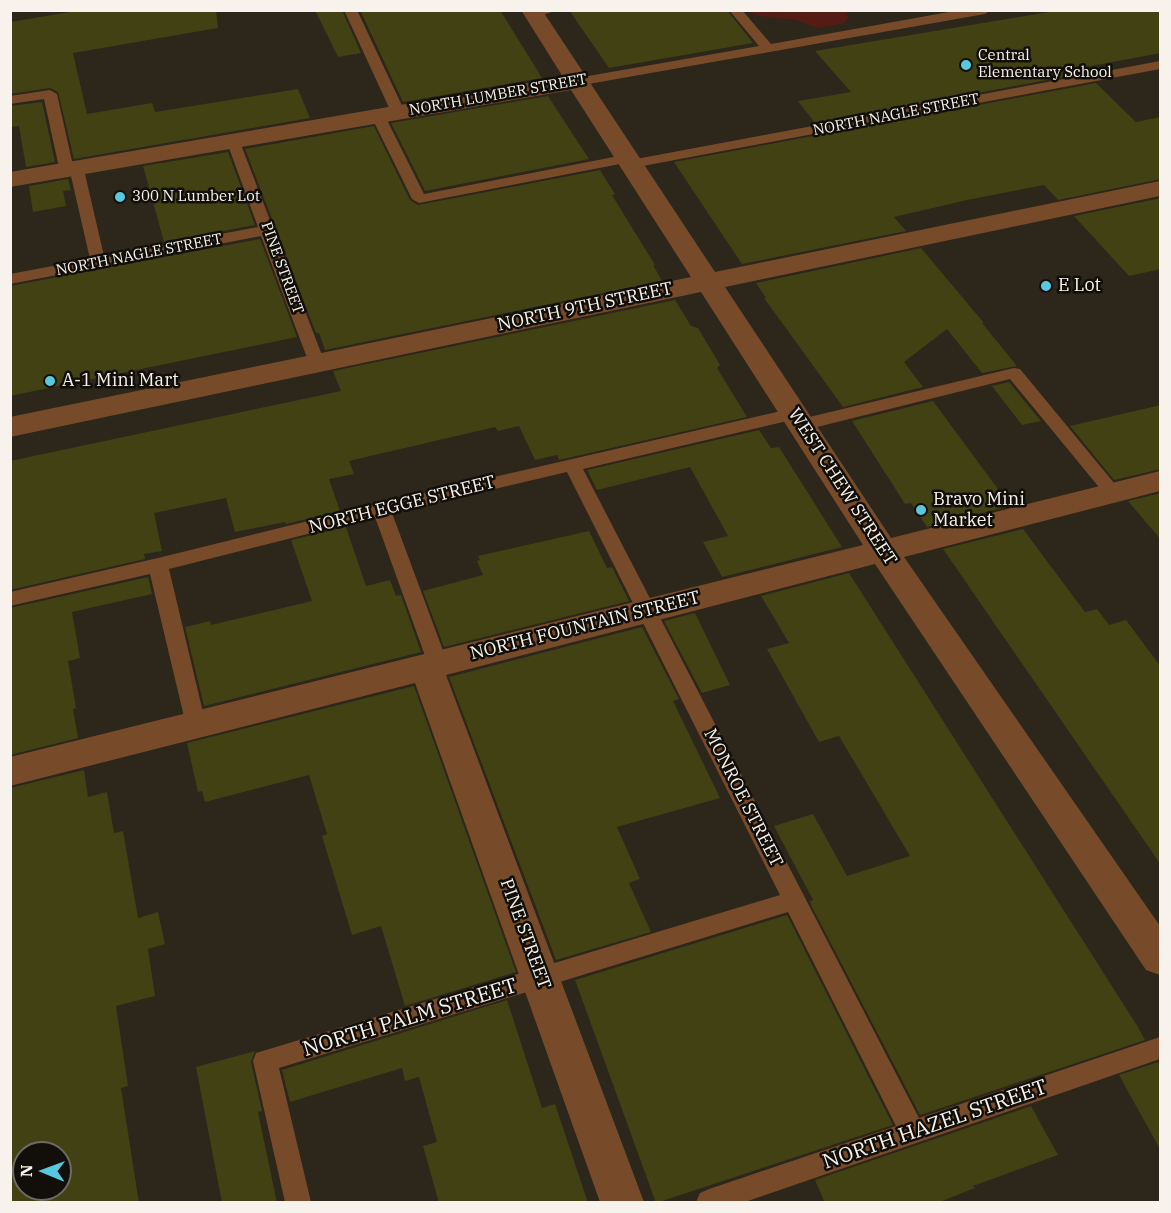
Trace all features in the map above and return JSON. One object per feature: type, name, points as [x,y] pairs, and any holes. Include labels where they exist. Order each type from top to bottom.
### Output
[{"type":"street","name":"WEST CHEW STREET","points":[[538,12],[577,82],[631,161],[883,551],[1161,958]]},
{"type":"street","name":"NORTH LUMBER STREET","points":[[10,180],[577,82]]},
{"type":"street","name":"NORTH 9TH STREET","points":[[10,427],[1161,188]]},
{"type":"street","name":"NORTH FOUNTAIN STREET","points":[[10,772],[1161,481]]},
{"type":"street","name":"PINE STREET","points":[[432,665],[622,1203]]},
{"type":"lane","points":[[350,10],[388,114]]},
{"type":"lane","points":[[735,10],[768,48]]},
{"type":"lane","name":"NORTH LUMBER STREET","points":[[577,82],[985,10]]},
{"type":"lane","name":"NORTH NAGLE STREET","points":[[388,114],[419,199],[1161,65]]},
{"type":"lane","points":[[10,100],[50,94],[65,163],[78,174],[98,262]]},
{"type":"lane","name":"PINE STREET","points":[[233,140],[317,363]]},
{"type":"lane","name":"NORTH NAGLE STREET","points":[[10,279],[268,230]]},
{"type":"lane","name":"NORTH EGGE STREET","points":[[10,599],[572,465],[1014,374],[1113,493]]},
{"type":"lane","name":"MONROE STREET","points":[[572,465],[913,1132]]},
{"type":"lane","name":"PINE STREET","points":[[381,509],[432,665]]},
{"type":"lane","points":[[158,565],[196,725]]},
{"type":"lane","name":"NORTH PALM STREET","points":[[298,1203],[265,1061],[541,979],[794,900]]},
{"type":"lane","name":"NORTH HAZEL STREET","points":[[709,1203],[1161,1048]]},
{"type":"shaded area","points":[[746,11],[846,11],[848,17],[845,23],[818,28],[795,20],[759,16]]},
{"type":"building","points":[[82,10],[216,10],[218,28],[73,53],[87,114],[152,103],[155,112],[298,89],[310,118],[74,159],[58,92],[50,88],[10,94],[10,22]]},
{"type":"building","points":[[315,10],[342,10],[361,53],[338,57]]},
{"type":"building","points":[[360,10],[500,10],[542,78],[403,102]]},
{"type":"building","points":[[569,10],[727,10],[753,43],[609,68]]},
{"type":"building","name":"Central Elementary School","points":[[1061,10],[1161,10],[1161,53],[1080,68],[1085,73],[815,123],[798,101],[851,92],[815,51]]},
{"type":"building","points":[[1096,83],[1136,122],[1161,117],[1161,179],[1058,200],[1044,185],[967,200],[894,217],[906,231],[742,264],[674,162]]},
{"type":"building","points":[[548,96],[589,159],[425,191],[391,123]]},
{"type":"building","points":[[42,102],[55,162],[26,167],[19,126],[10,127],[10,106]]},
{"type":"building","points":[[374,126],[410,200],[418,205],[600,170],[662,281],[325,350],[319,333],[316,333],[245,149]]},
{"type":"building","points":[[228,152],[255,225],[164,242],[143,166]]},
{"type":"building","points":[[68,179],[71,190],[63,191],[66,206],[33,212],[29,186]]},
{"type":"building","points":[[1161,198],[1161,269],[1129,276],[1074,216]]},
{"type":"building","points":[[260,239],[297,337],[10,396],[10,286]]},
{"type":"building","points":[[921,248],[1017,366],[982,373],[947,329],[904,362],[923,387],[843,407],[764,298],[766,298],[756,283]]},
{"type":"building","points":[[675,300],[691,326],[698,328],[720,365],[717,368],[747,417],[559,460],[557,455],[535,460],[519,426],[498,431],[495,427],[349,461],[354,474],[329,479],[340,511],[286,524],[285,522],[235,532],[226,498],[154,513],[162,551],[144,554],[145,559],[10,590],[10,461],[341,391],[333,371]]},
{"type":"building","points":[[1009,382],[1041,421],[1022,425],[992,386]]},
{"type":"building","points":[[933,401],[1009,504],[1005,505],[1006,507],[927,527],[911,503],[905,504],[852,421]]},
{"type":"building","points":[[1161,405],[1161,469],[1114,480],[1070,426]]},
{"type":"building","points":[[759,430],[771,448],[779,447],[842,547],[722,577],[703,542],[728,536],[690,467],[597,490],[587,470]]},
{"type":"building","points":[[1161,493],[1161,540],[1128,501]]},
{"type":"building","points":[[346,527],[366,586],[390,580],[396,596],[401,595],[421,652],[204,706],[185,627],[210,621],[211,625],[312,601],[291,540]]},
{"type":"building","points":[[1023,529],[1085,612],[1097,609],[1109,625],[1126,620],[1161,667],[1161,865],[943,549]]},
{"type":"building","points":[[589,531],[607,568],[612,567],[629,601],[444,647],[423,591],[483,575],[477,561],[480,560],[478,556]]},
{"type":"building","points":[[849,573],[1145,1040],[920,1115],[812,907],[810,901],[813,900],[774,826],[813,814],[847,876],[910,856],[839,736],[819,742],[767,649],[789,643],[761,596]]},
{"type":"building","points":[[148,577],[152,594],[72,612],[80,658],[68,661],[76,708],[73,709],[78,738],[10,755],[10,608]]},
{"type":"building","points":[[695,613],[730,685],[702,693],[664,621]]},
{"type":"building","points":[[642,627],[679,699],[673,701],[720,798],[617,827],[640,879],[629,883],[651,932],[556,960],[449,677]]},
{"type":"building","points":[[414,686],[516,972],[405,1006],[381,926],[352,935],[322,836],[327,834],[309,775],[205,802],[202,791],[198,792],[187,743]]},
{"type":"building","points":[[84,770],[88,797],[107,792],[114,833],[123,831],[138,918],[158,912],[165,944],[148,949],[155,996],[116,1006],[128,1086],[121,1088],[139,1203],[10,1203],[10,788]]},
{"type":"building","points":[[787,915],[893,1125],[656,1203],[575,980]]},
{"type":"building","points":[[507,1000],[542,1108],[555,1104],[588,1203],[439,1203],[423,1146],[437,1142],[419,1077],[405,1081],[402,1068],[290,1102],[282,1070]]},
{"type":"building","points":[[255,1051],[251,1062],[262,1111],[258,1112],[277,1203],[222,1203],[196,1067]]},
{"type":"building","points":[[1158,1062],[1161,1066],[1161,1151],[1119,1075]]},
{"type":"building","points":[[1031,1106],[1058,1155],[973,1186],[975,1188],[937,1203],[825,1203],[815,1180]]},
{"type":"place","name":"Central Elementary School","points":[[966,65]]},
{"type":"place","name":"300 N Lumber Lot","points":[[120,197]]},
{"type":"place","name":"E Lot","points":[[1046,286]]},
{"type":"place","name":"A-1 Mini Mart","points":[[50,381]]},
{"type":"place","name":"Bravo Mini Market","points":[[921,510]]}]
